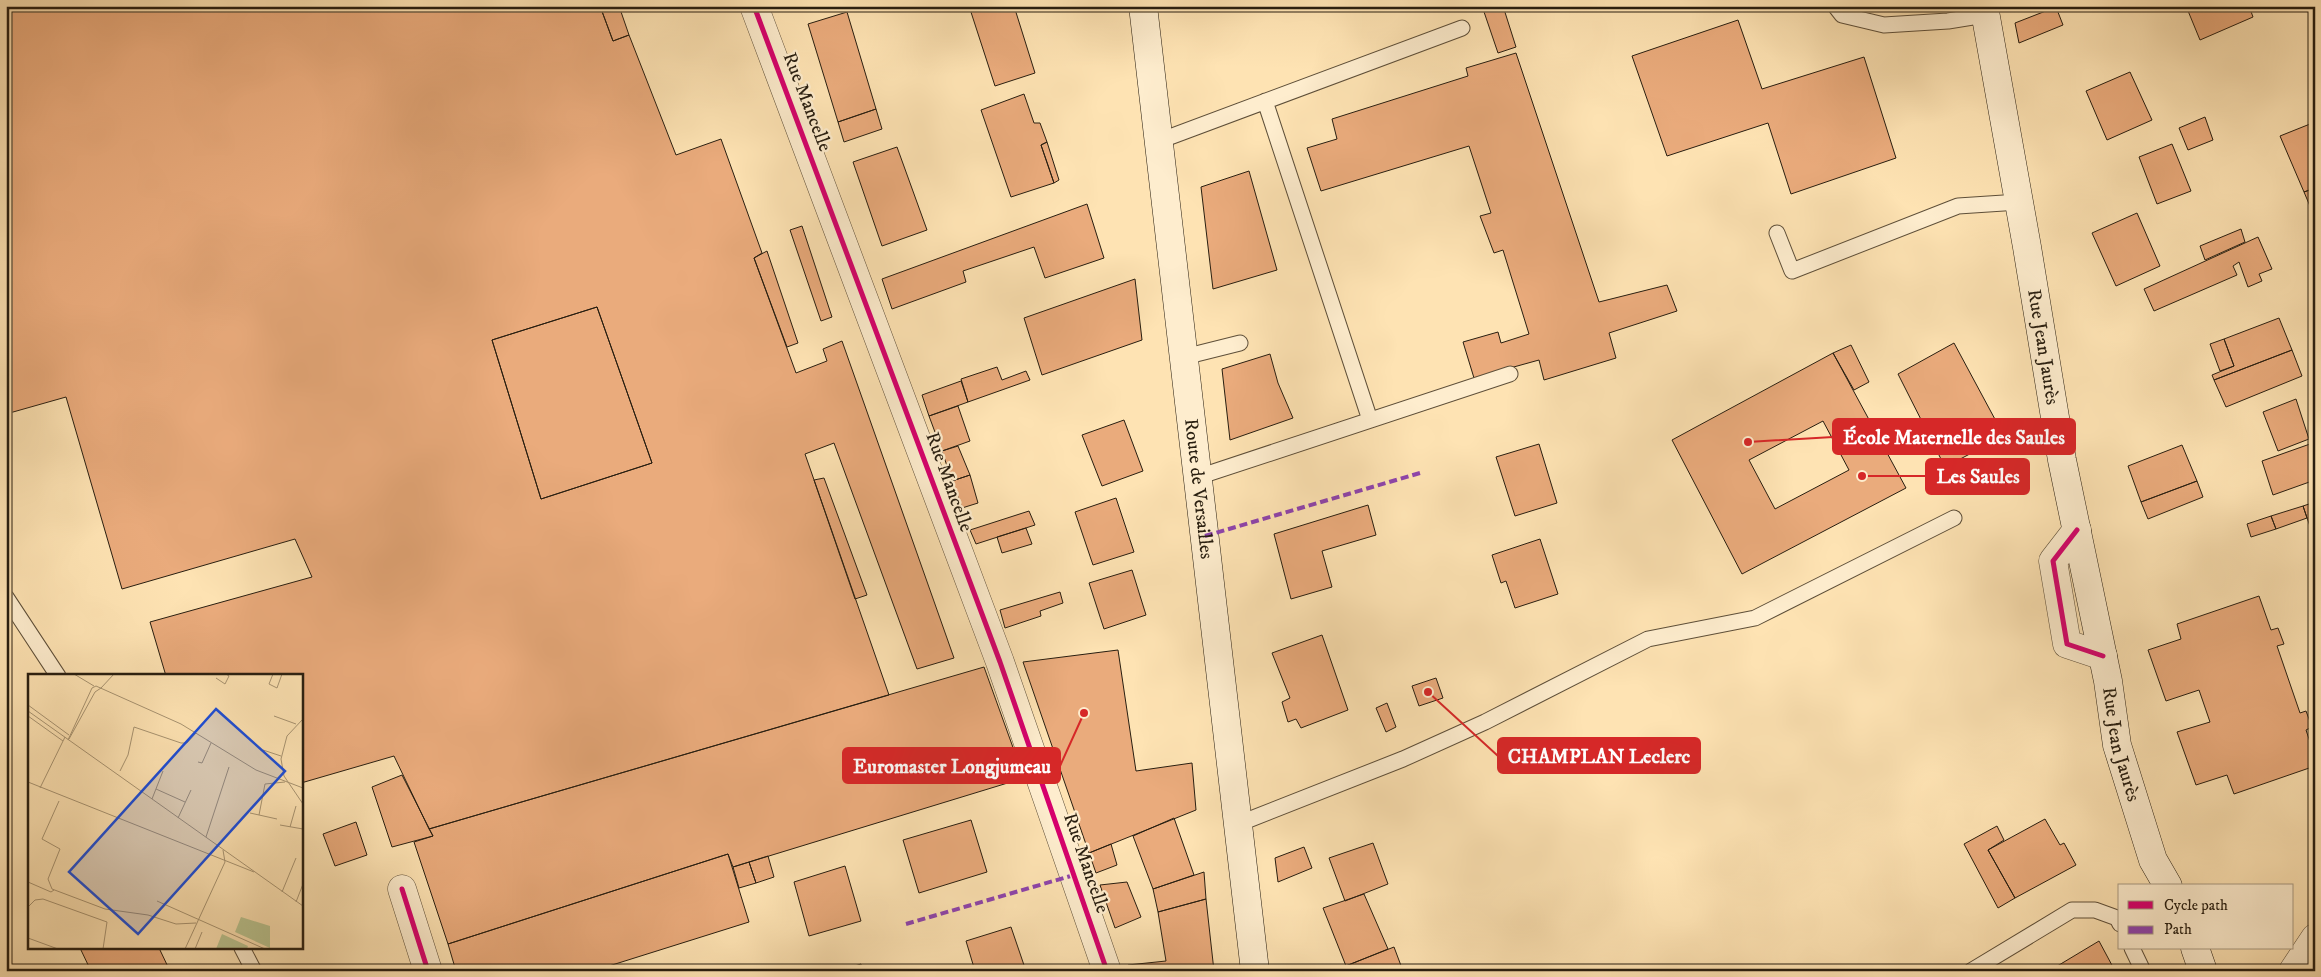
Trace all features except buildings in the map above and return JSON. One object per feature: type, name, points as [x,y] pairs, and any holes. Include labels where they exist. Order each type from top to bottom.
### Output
[{"type":"main road","name":"Rue Mancelle","points":[[754,6],[1000,662],[1107,971]]},
{"type":"main road","name":"Route de Versailles","points":[[1143,6],[1254,971]]},
{"type":"main road","name":"Rue Jean Jaurès","points":[[1985,10],[2062,460],[2103,656],[2117,745],[2153,860],[2167,884]]},
{"type":"main road","points":[[402,889],[428,971]]},
{"type":"main road","points":[[2293,971],[2315,938]]},
{"type":"main road","points":[[2196,950],[2203,971]]},
{"type":"lane","points":[[1835,6],[1842,15],[1884,25],[1948,21],[1985,10]]},
{"type":"lane","points":[[1159,141],[1462,28]]},
{"type":"lane","points":[[1265,101],[1370,420]]},
{"type":"lane","points":[[1777,233],[1792,271],[1958,206],[2019,202]]},
{"type":"lane","points":[[1184,357],[1240,343]]},
{"type":"lane","points":[[1198,477],[1510,374]]},
{"type":"lane","points":[[1238,824],[1403,759],[1485,722],[1648,639],[1755,618],[1954,518]]},
{"type":"lane","points":[[6,597],[57,674]]},
{"type":"lane","points":[[1971,971],[2072,910],[2095,910],[2118,920]]},
{"type":"lane","points":[[243,950],[254,971]]},
{"type":"lane","points":[[2133,950],[2143,971]]},
{"type":"marked path","points":[[1205,536],[1420,473]]},
{"type":"marked path","points":[[906,924],[1074,875]]},
{"type":"cycle path","points":[[754,6],[1000,662],[1107,971]]},
{"type":"cycle path","points":[[2077,530],[2053,561],[2067,644],[2103,656]]},
{"type":"cycle path","points":[[402,889],[428,971]]},
{"type":"place","name":"École Maternelle des Saules","points":[[1748,442]]},
{"type":"place","name":"Les Saules","points":[[1862,476]]},
{"type":"place","name":"CHAMPLAN Leclerc","points":[[1428,692]]},
{"type":"place","name":"Euromaster Longjumeau","points":[[1084,713]]}]
